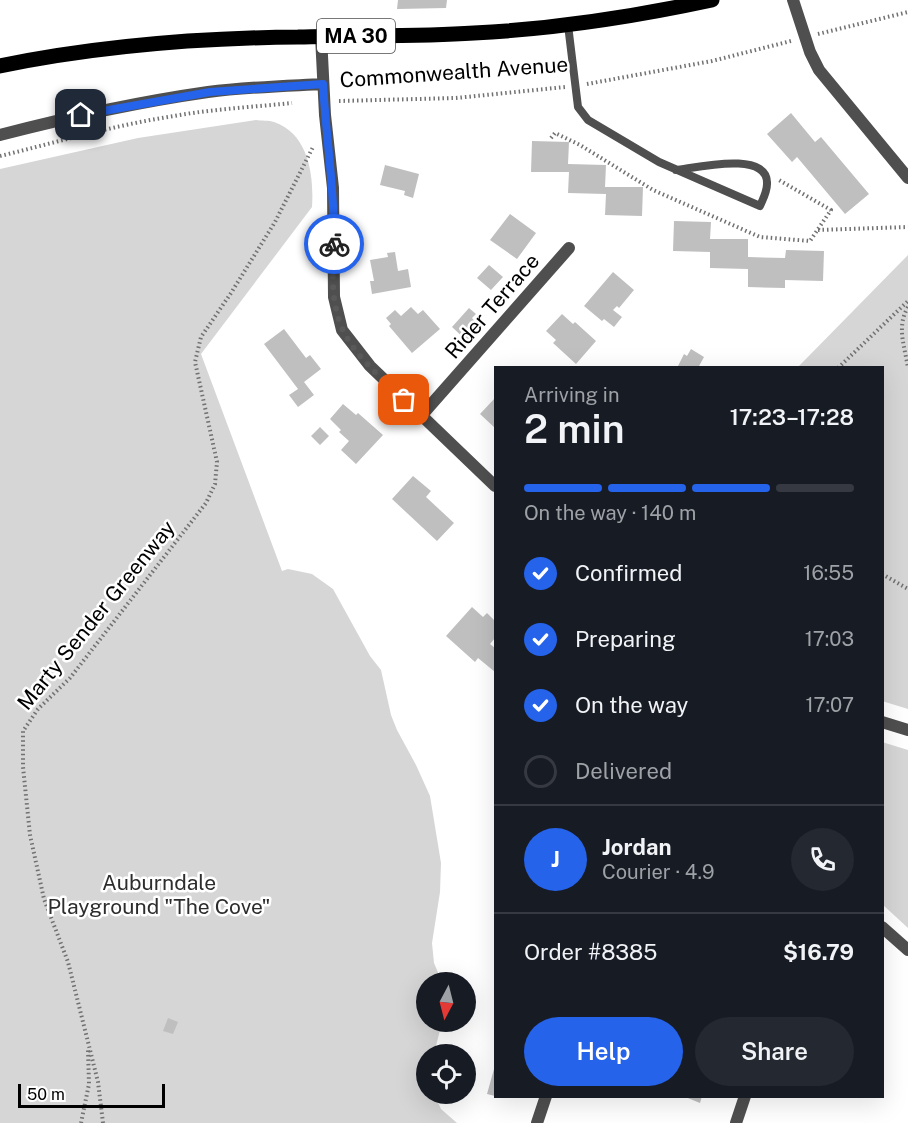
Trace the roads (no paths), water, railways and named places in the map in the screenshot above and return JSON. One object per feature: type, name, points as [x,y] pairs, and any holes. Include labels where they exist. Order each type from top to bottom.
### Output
[{"type":"main road","name":"Commonwealth Avenue","points":[[0,66],[128,47],[200,41],[474,33],[568,25],[622,18],[712,0]]},
{"type":"street","points":[[793,0],[814,63],[908,177]]},
{"type":"street","points":[[321,36],[324,101],[333,188],[333,282],[337,315],[342,330],[354,348],[420,416],[494,485]]},
{"type":"street","name":"Commonwealth Avenue","points":[[0,135],[103,110],[161,99],[231,90],[323,84]]},
{"type":"street","name":"Rider Terrace","points":[[420,416],[569,248]]},
{"type":"street","points":[[884,723],[908,730]]},
{"type":"street","points":[[884,929],[908,950]]},
{"type":"street","points":[[537,1123],[545,1098]]},
{"type":"street","points":[[736,1123],[744,1098]]},
{"type":"lane","points":[[568,25],[578,106],[588,120],[676,170],[760,206],[768,185],[764,172],[750,165],[730,164],[676,170]]},
{"type":"park label","name":"Auburndale Playground \"The Cove\"","points":[[159,894]]}]
